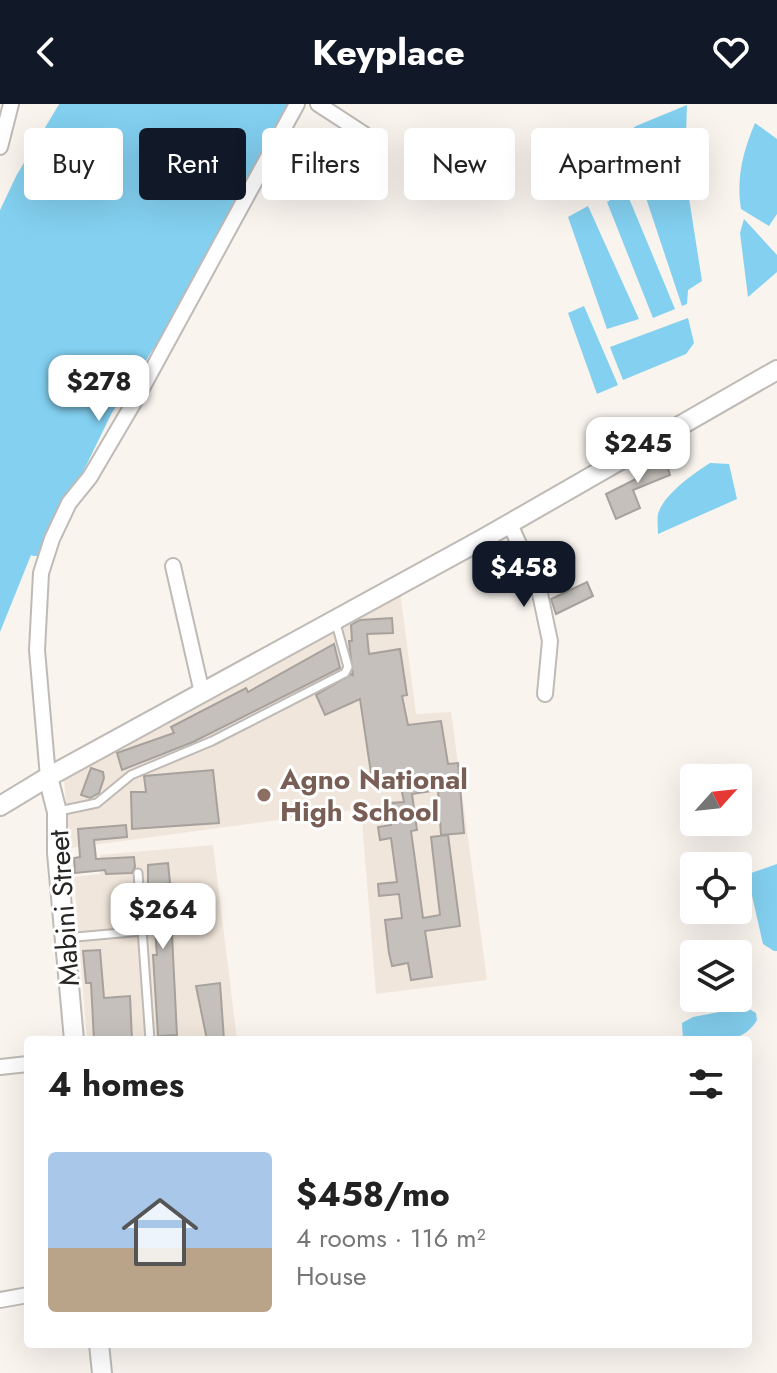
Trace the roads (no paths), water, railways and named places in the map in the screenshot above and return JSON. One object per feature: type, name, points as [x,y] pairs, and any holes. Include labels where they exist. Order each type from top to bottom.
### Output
[{"type":"street","points":[[0,147],[11,104]]},
{"type":"street","points":[[48,777],[37,650],[41,573],[52,539],[69,503],[90,477],[140,392],[297,104]]},
{"type":"street","points":[[318,104],[355,128]]},
{"type":"street","points":[[0,806],[510,524],[777,370]]},
{"type":"street","points":[[510,524],[539,589],[550,641],[545,694]]},
{"type":"street","points":[[173,566],[202,693]]},
{"type":"street","name":"Mabini Street","points":[[48,777],[57,812],[74,1036]]},
{"type":"street","points":[[0,1067],[24,1064]]},
{"type":"street","points":[[0,1300],[24,1296]]},
{"type":"street","points":[[99,1348],[102,1373]]},
{"type":"lane","points":[[57,812],[97,803],[131,775],[212,741],[345,673],[348,667],[335,620]]},
{"type":"lane","points":[[138,873],[150,1036]]},
{"type":"lane","points":[[65,938],[143,931]]},
{"type":"water","points":[[72,104],[284,104],[272,128],[262,128],[262,147],[246,177],[246,128],[139,128],[139,200],[234,200],[102,408],[35,545],[0,632],[0,236],[24,185],[24,200],[123,200],[123,128],[58,128]]},
{"type":"water","points":[[687,105],[686,128],[633,128]]},
{"type":"water","points":[[755,123],[777,139],[777,214],[769,226],[741,209],[739,186],[742,165]]},
{"type":"water","points":[[630,200],[675,309],[653,318],[607,202]]},
{"type":"water","points":[[647,200],[689,200],[702,281],[688,290],[687,304],[682,306]]},
{"type":"water","points":[[588,206],[639,319],[607,329],[568,217]]},
{"type":"water","points":[[744,219],[777,255],[777,272],[748,297],[740,233]]},
{"type":"water","points":[[584,306],[618,385],[597,394],[568,313]]},
{"type":"water","points":[[688,318],[694,343],[686,354],[623,380],[610,347]]},
{"type":"water","points":[[710,463],[729,464],[737,499],[658,534],[658,514],[666,499]]},
{"type":"water","points":[[777,864],[777,951],[763,944],[752,896],[752,873]]},
{"type":"water","points":[[752,1011],[756,1013],[757,1020],[740,1036],[683,1036],[682,1023],[693,1017],[720,1012]]},
{"type":"waterway","points":[[0,236],[26,181],[72,104]]},
{"type":"waterway","points":[[35,545],[102,408],[225,218],[284,104]]},
{"type":"place","name":"Agno National High School","points":[[264,795]]}]
